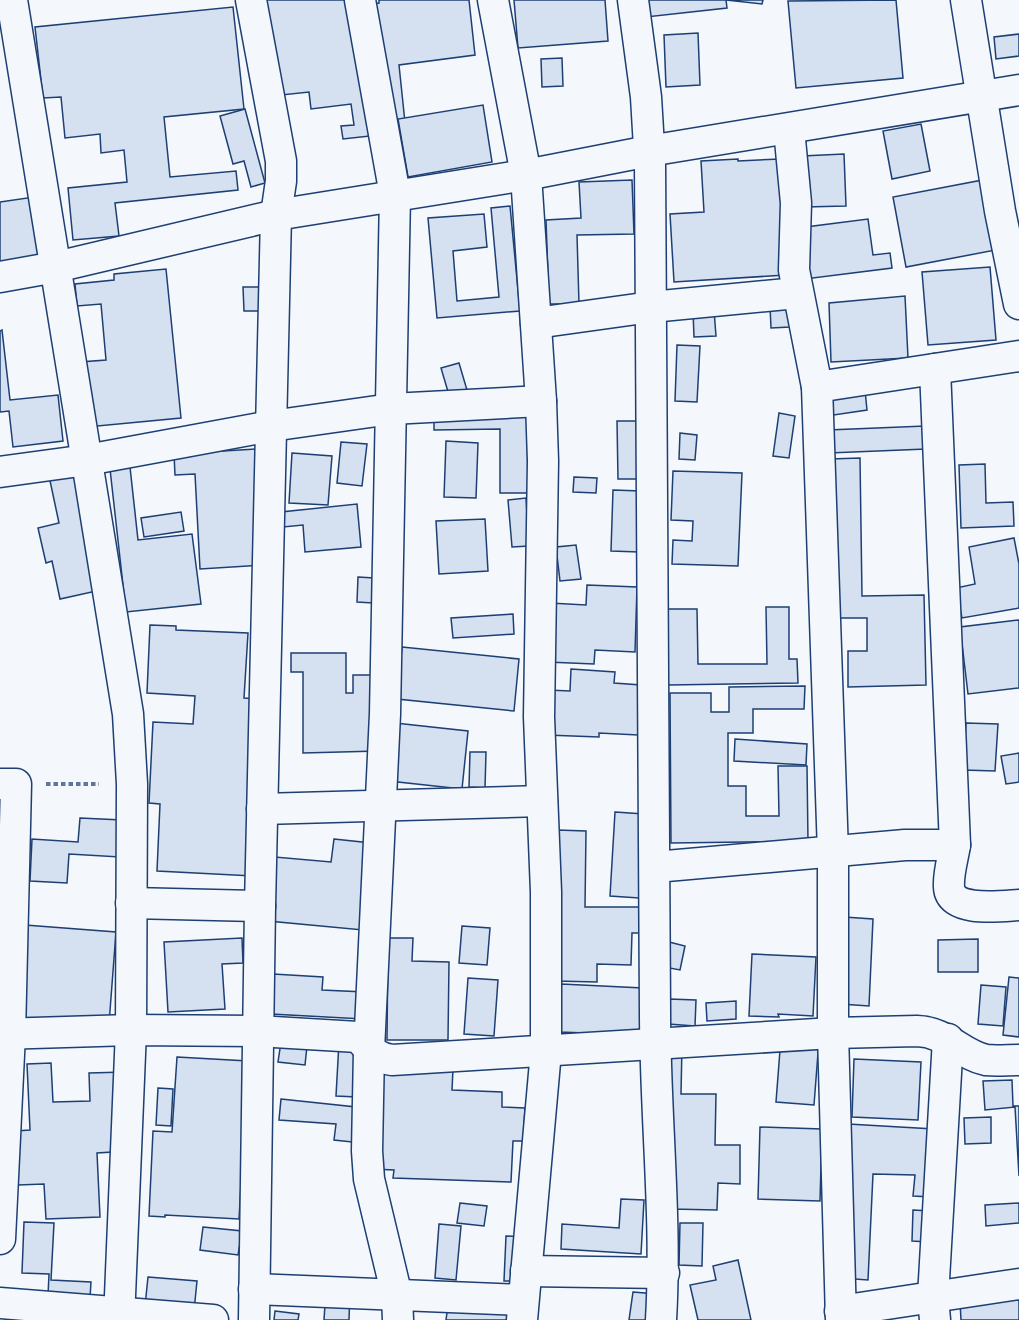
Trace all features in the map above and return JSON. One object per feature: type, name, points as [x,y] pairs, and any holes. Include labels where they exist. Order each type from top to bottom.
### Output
[{"type":"street","points":[[12,0],[128,714],[132,784],[131,1030],[119,1316]]},
{"type":"street","points":[[251,0],[281,161],[281,181],[276,215],[262,809],[254,1320]]},
{"type":"street","points":[[360,0],[395,195],[385,714],[369,1050],[367,1168],[397,1308]]},
{"type":"street","points":[[254,1289],[397,1308],[522,1310],[546,1051],[546,892],[539,717],[543,461],[526,175],[494,0]]},
{"type":"street","points":[[633,0],[646,97],[649,152],[655,1044],[664,1273],[661,1320]]},
{"type":"street","points":[[966,0],[1000,211],[1019,304]]},
{"type":"street","points":[[0,277],[56,267],[276,215],[526,175],[1019,90]]},
{"type":"street","points":[[789,129],[796,203],[794,270],[817,387],[833,853],[833,1033],[841,1315],[934,1308],[1019,1284]]},
{"type":"street","points":[[536,323],[651,307],[797,293]]},
{"type":"street","points":[[817,387],[1019,356]]},
{"type":"street","points":[[935,369],[956,845],[949,889],[953,897],[962,904],[1019,905]]},
{"type":"street","points":[[0,472],[87,460],[271,426],[391,409],[541,401]]},
{"type":"street","points":[[0,1239],[8,784]]},
{"type":"street","points":[[262,809],[542,801]]},
{"type":"street","points":[[655,867],[905,845],[956,845]]},
{"type":"street","points":[[131,903],[260,906]]},
{"type":"street","points":[[5,1034],[131,1030],[257,1031],[358,1037],[381,1059],[392,1060],[833,1033],[928,1031],[948,1039],[985,1060],[1019,1060]]},
{"type":"street","points":[[934,1308],[948,1039]]},
{"type":"street","points":[[526,1271],[664,1273]]},
{"type":"street","points":[[0,1303],[119,1316],[213,1320]]},
{"type":"path","points":[[8,784],[132,784]]},
{"type":"building","points":[[261,0],[352,0],[353,6],[379,3],[379,0],[469,0],[475,55],[399,65],[406,132],[343,139],[341,126],[354,125],[351,104],[311,109],[309,92],[272,96]]},
{"type":"building","points":[[514,0],[605,0],[608,41],[518,48]]},
{"type":"building","points":[[644,0],[726,0],[727,8],[646,17]]},
{"type":"building","points":[[726,0],[763,0],[762,4]]},
{"type":"building","points":[[896,0],[903,78],[796,88],[788,1]]},
{"type":"building","points":[[233,7],[244,109],[164,117],[170,177],[236,171],[238,190],[115,203],[119,236],[73,240],[68,188],[127,182],[124,150],[101,153],[100,134],[65,138],[61,97],[43,98],[35,27]]},
{"type":"building","points":[[698,33],[700,85],[666,87],[664,35]]},
{"type":"building","points":[[1019,34],[1019,56],[996,59],[994,37]]},
{"type":"building","points":[[562,58],[563,86],[542,87],[541,59]]},
{"type":"building","points":[[483,105],[492,162],[408,177],[398,119]]},
{"type":"building","points":[[245,109],[265,183],[251,187],[244,161],[233,164],[220,116]]},
{"type":"building","points":[[921,124],[930,171],[892,179],[883,131]]},
{"type":"building","points":[[844,154],[846,206],[804,207],[802,156]]},
{"type":"building","points":[[738,159],[738,161],[780,159],[786,275],[674,282],[670,214],[704,212],[701,161]]},
{"type":"building","points":[[988,179],[1001,249],[906,267],[893,197]]},
{"type":"building","points":[[632,180],[634,234],[577,235],[579,304],[549,304],[546,220],[581,218],[579,182]]},
{"type":"building","points":[[34,197],[42,257],[0,263],[0,202]]},
{"type":"building","points":[[510,206],[520,311],[437,318],[428,218],[484,214],[487,247],[453,251],[457,301],[499,297],[491,208]]},
{"type":"building","points":[[868,219],[873,255],[890,253],[892,268],[805,279],[798,228]]},
{"type":"building","points":[[990,267],[996,340],[928,345],[922,272]]},
{"type":"building","points":[[166,269],[181,418],[87,427],[80,362],[106,360],[101,304],[77,306],[75,284],[114,280],[114,274]]},
{"type":"building","points":[[243,287],[259,287],[260,311],[244,311]]},
{"type":"building","points":[[905,296],[908,358],[831,362],[829,303]]},
{"type":"building","points":[[790,305],[790,327],[771,328],[770,306]]},
{"type":"building","points":[[714,310],[716,336],[694,337],[693,311]]},
{"type":"building","points":[[2,330],[10,400],[58,395],[63,441],[13,447],[9,411],[0,412],[0,331]]},
{"type":"building","points":[[677,345],[700,346],[697,402],[675,401]]},
{"type":"building","points":[[459,363],[467,390],[449,395],[441,368]]},
{"type":"building","points":[[865,390],[867,410],[827,416],[824,396]]},
{"type":"building","points":[[434,402],[527,402],[528,493],[500,493],[500,429],[434,430]]},
{"type":"building","points":[[779,413],[795,416],[789,458],[773,456]]},
{"type":"building","points":[[617,421],[637,421],[638,479],[618,479]]},
{"type":"building","points":[[925,426],[926,449],[829,453],[828,430]]},
{"type":"building","points":[[680,433],[697,435],[695,460],[679,459]]},
{"type":"building","points":[[446,441],[478,443],[476,498],[444,497]]},
{"type":"building","points":[[341,442],[367,444],[362,486],[337,483]]},
{"type":"building","points":[[258,449],[264,565],[200,569],[195,474],[175,475],[174,454]]},
{"type":"building","points":[[292,453],[332,456],[328,505],[289,503]]},
{"type":"building","points":[[129,458],[138,540],[192,534],[201,604],[126,612],[109,460]]},
{"type":"building","points":[[860,458],[862,596],[924,595],[926,685],[848,687],[848,651],[867,651],[867,618],[832,618],[830,459]]},
{"type":"building","points":[[985,464],[986,503],[1013,502],[1014,526],[961,528],[959,465]]},
{"type":"building","points":[[75,470],[101,590],[60,599],[52,561],[46,563],[38,528],[59,523],[49,476]]},
{"type":"building","points":[[673,471],[742,473],[738,566],[672,564],[673,540],[692,541],[693,521],[671,520]]},
{"type":"building","points":[[574,477],[597,478],[596,493],[573,492]]},
{"type":"building","points":[[613,490],[641,491],[639,552],[611,551]]},
{"type":"building","points":[[526,498],[529,546],[512,547],[508,500]]},
{"type":"building","points":[[357,504],[361,547],[305,552],[303,525],[283,527],[281,512]]},
{"type":"building","points":[[181,512],[184,531],[144,537],[141,518]]},
{"type":"building","points":[[485,519],[488,571],[439,574],[436,521]]},
{"type":"building","points":[[1014,538],[1019,564],[1019,608],[962,618],[956,588],[975,584],[969,547]]},
{"type":"building","points":[[576,545],[581,579],[560,581],[556,547]]},
{"type":"building","points":[[358,577],[374,578],[373,603],[357,602]]},
{"type":"building","points":[[587,585],[637,587],[635,652],[595,650],[594,664],[547,662],[550,603],[586,605]]},
{"type":"building","points":[[766,607],[789,607],[789,659],[797,659],[798,683],[668,685],[667,609],[697,609],[698,664],[767,664]]},
{"type":"building","points":[[513,614],[514,634],[453,638],[451,618]]},
{"type":"building","points":[[1019,620],[1019,688],[968,694],[960,627]]},
{"type":"building","points":[[150,625],[176,626],[176,630],[248,633],[244,698],[261,699],[253,876],[157,871],[160,804],[149,803],[153,722],[193,724],[195,696],[147,693]]},
{"type":"building","points":[[402,647],[519,659],[514,711],[397,699]]},
{"type":"building","points":[[291,653],[346,653],[346,693],[353,693],[353,675],[378,675],[378,751],[303,753],[303,672],[291,672]]},
{"type":"building","points":[[571,669],[615,672],[614,683],[641,685],[638,735],[599,733],[599,737],[546,735],[548,690],[570,691]]},
{"type":"building","points":[[805,686],[804,709],[753,709],[753,733],[728,733],[728,786],[746,786],[746,816],[779,816],[778,766],[807,766],[808,841],[671,843],[670,693],[711,693],[711,712],[729,712],[729,687]]},
{"type":"building","points":[[395,723],[468,731],[462,789],[389,781]]},
{"type":"building","points":[[966,723],[998,724],[995,771],[963,770]]},
{"type":"building","points":[[735,739],[807,744],[806,765],[734,761]]},
{"type":"building","points":[[470,752],[486,752],[485,788],[469,787]]},
{"type":"building","points":[[1019,753],[1019,782],[1006,784],[1001,756]]},
{"type":"building","points":[[615,812],[644,814],[639,898],[610,896]]},
{"type":"building","points":[[80,818],[122,820],[120,857],[69,854],[67,883],[30,881],[32,839],[78,842]]},
{"type":"building","points":[[557,830],[586,831],[585,907],[642,907],[642,933],[632,933],[631,965],[597,964],[597,982],[555,981]]},
{"type":"building","points":[[334,839],[371,843],[363,930],[268,921],[275,857],[331,862]]},
{"type":"building","points":[[844,917],[873,919],[869,1006],[840,1004]]},
{"type":"building","points":[[25,925],[116,932],[109,1024],[18,1017]]},
{"type":"building","points":[[462,926],[490,928],[487,965],[459,963]]},
{"type":"building","points":[[242,938],[243,963],[222,964],[225,1009],[168,1012],[164,942]]},
{"type":"building","points":[[388,938],[413,938],[412,961],[449,962],[448,1040],[387,1040]]},
{"type":"building","points":[[978,939],[978,972],[938,972],[938,940]]},
{"type":"building","points":[[669,942],[685,946],[680,970],[664,967]]},
{"type":"building","points":[[752,954],[816,957],[813,1016],[778,1014],[779,1017],[749,1016]]},
{"type":"building","points":[[273,974],[323,977],[322,990],[365,992],[363,1019],[271,1014]]},
{"type":"building","points":[[1009,977],[1019,978],[1019,1037],[1003,1035]]},
{"type":"building","points":[[468,978],[498,980],[494,1036],[464,1034]]},
{"type":"building","points":[[561,984],[643,988],[641,1035],[559,1032]]},
{"type":"building","points":[[981,985],[1006,987],[1003,1026],[978,1024]]},
{"type":"building","points":[[669,999],[696,1000],[695,1026],[668,1024]]},
{"type":"building","points":[[736,1001],[736,1019],[707,1021],[706,1003]]},
{"type":"building","points":[[781,1037],[819,1040],[814,1105],[776,1102]]},
{"type":"building","points":[[281,1042],[307,1046],[305,1065],[278,1062]]},
{"type":"building","points":[[339,1042],[359,1043],[453,1069],[452,1090],[502,1092],[502,1107],[525,1108],[523,1141],[513,1141],[511,1182],[393,1178],[394,1170],[372,1169],[357,1097],[336,1096]]},
{"type":"building","points":[[661,1046],[682,1046],[681,1094],[716,1094],[715,1145],[740,1145],[740,1184],[718,1183],[717,1210],[671,1209]]},
{"type":"building","points":[[177,1057],[248,1061],[239,1219],[149,1216],[153,1131],[172,1132]]},
{"type":"building","points":[[854,1059],[921,1062],[918,1120],[852,1117]]},
{"type":"building","points":[[51,1063],[53,1102],[90,1101],[89,1073],[125,1072],[129,1151],[97,1153],[100,1217],[46,1219],[44,1184],[18,1185],[15,1131],[30,1130],[27,1064]]},
{"type":"building","points":[[1012,1080],[1013,1106],[1019,1106],[1019,1176],[1015,1107],[985,1110],[983,1081]]},
{"type":"building","points":[[158,1088],[173,1089],[171,1126],[156,1125]]},
{"type":"building","points":[[281,1099],[356,1107],[352,1142],[334,1140],[336,1124],[279,1120]]},
{"type":"building","points":[[991,1117],[991,1143],[965,1144],[964,1118]]},
{"type":"building","points":[[848,1124],[934,1129],[931,1197],[913,1196],[915,1175],[873,1174],[868,1280],[841,1278]]},
{"type":"building","points":[[760,1127],[822,1129],[820,1201],[758,1199]]},
{"type":"building","points":[[621,1199],[644,1200],[641,1254],[561,1249],[562,1224],[619,1228]]},
{"type":"building","points":[[460,1203],[487,1206],[484,1226],[457,1223]]},
{"type":"building","points":[[1019,1203],[1019,1223],[986,1226],[985,1205]]},
{"type":"building","points":[[913,1210],[930,1211],[928,1242],[912,1241]]},
{"type":"building","points":[[24,1222],[54,1223],[51,1280],[91,1282],[90,1298],[48,1296],[49,1274],[22,1273]]},
{"type":"building","points":[[680,1223],[703,1223],[702,1266],[679,1265]]},
{"type":"building","points":[[439,1224],[461,1226],[456,1280],[435,1278]]},
{"type":"building","points":[[203,1227],[242,1231],[238,1255],[200,1250]]},
{"type":"building","points":[[506,1236],[526,1237],[524,1281],[504,1281]]},
{"type":"building","points":[[738,1260],[751,1320],[698,1320],[690,1285],[716,1280],[713,1266]]},
{"type":"building","points":[[148,1277],[197,1281],[194,1311],[145,1306]]},
{"type":"building","points":[[1019,1285],[1019,1320],[961,1320],[960,1302]]},
{"type":"building","points":[[326,1289],[350,1291],[349,1320],[324,1320]]},
{"type":"building","points":[[633,1292],[657,1294],[654,1320],[629,1320]]},
{"type":"building","points":[[449,1298],[517,1306],[515,1320],[446,1320]]},
{"type":"building","points":[[275,1311],[299,1314],[298,1320],[274,1320]]}]
